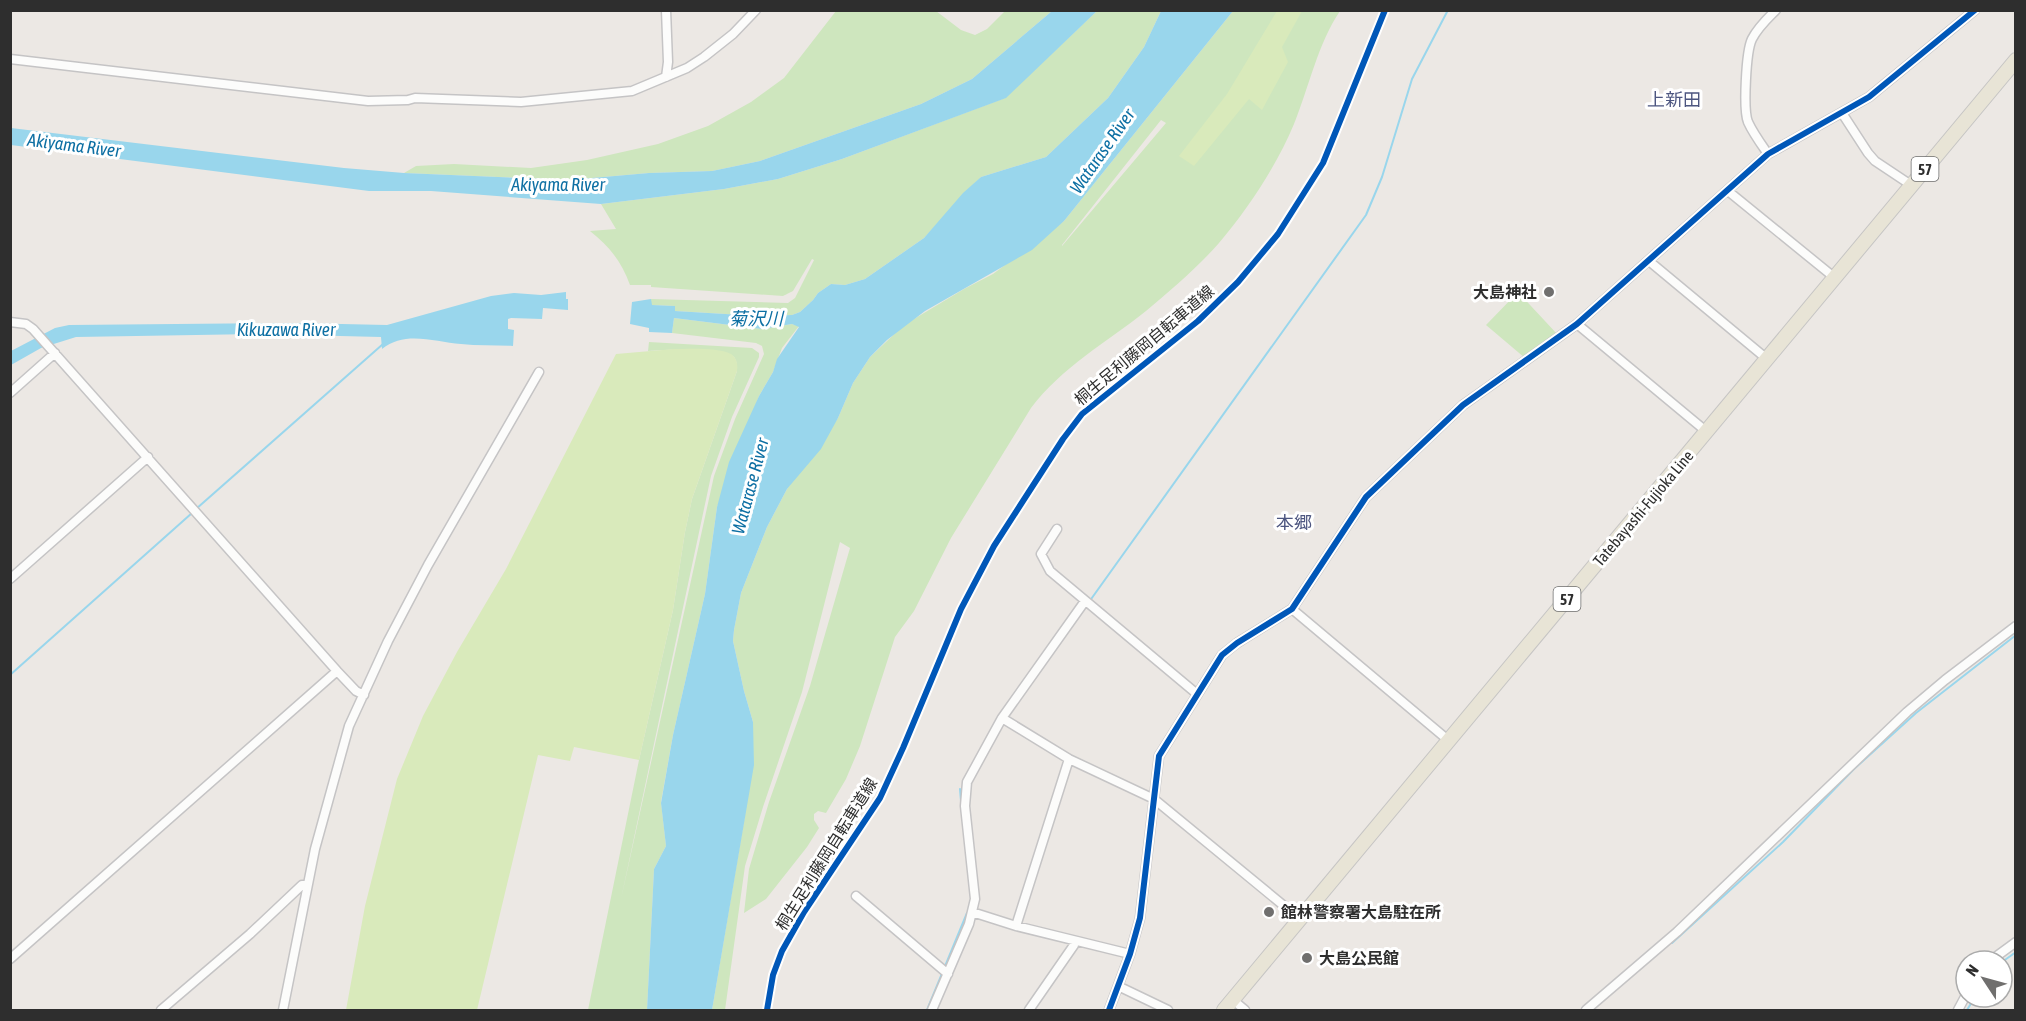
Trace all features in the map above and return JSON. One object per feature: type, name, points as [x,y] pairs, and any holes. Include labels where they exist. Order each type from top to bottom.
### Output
[{"type":"main road","name":"Tatebayashi-Fujioka Line","points":[[1228,1005],[2016,60]]},
{"type":"street","points":[[666,10],[669,62],[666,77]]},
{"type":"street","points":[[10,59],[385,101],[415,98],[521,102],[632,91],[687,68],[704,57],[733,34],[756,10]]},
{"type":"street","points":[[1768,154],[1747,121],[1745,111],[1747,58],[1753,37],[1776,10]]},
{"type":"street","points":[[1109,1011],[1130,954],[1140,918],[1159,756],[1222,655],[1292,609],[1372,491],[1463,405],[1577,324],[1768,154],[1884,87],[1975,10]]},
{"type":"street","points":[[1842,113],[1875,161],[1911,185]]},
{"type":"street","points":[[1728,191],[1835,278]]},
{"type":"street","points":[[1649,261],[1767,359]]},
{"type":"street","points":[[10,322],[26,324],[33,328],[337,671],[356,691],[364,695]]},
{"type":"street","points":[[1577,324],[1707,432]]},
{"type":"street","points":[[10,393],[54,351]]},
{"type":"street","points":[[283,1011],[320,828],[349,726],[388,641],[428,565],[539,372]]},
{"type":"street","points":[[10,579],[148,457]]},
{"type":"street","points":[[1057,529],[1041,554],[1050,571],[1197,694]]},
{"type":"street","points":[[932,1011],[972,912],[975,891],[965,806],[967,782],[1002,718],[1085,601]]},
{"type":"street","points":[[1292,609],[1448,740]]},
{"type":"street","points":[[1586,1011],[1677,932],[1907,712],[2016,626]]},
{"type":"street","points":[[10,959],[337,671]]},
{"type":"street","points":[[1002,718],[1068,759],[1154,799],[1300,920]]},
{"type":"street","points":[[1016,926],[1068,759]]},
{"type":"street","points":[[162,1011],[302,885],[307,885]]},
{"type":"street","points":[[856,896],[948,974]]},
{"type":"street","points":[[972,912],[1016,926],[1130,954]]},
{"type":"street","points":[[1029,1011],[1074,945],[1074,941]]},
{"type":"street","points":[[1118,986],[1168,1011]]},
{"type":"street","points":[[1228,1005],[1245,1011]]},
{"type":"green space","points":[[836,11],[936,11],[961,30],[975,35],[987,29],[1005,11],[1052,11],[972,79],[921,104],[760,161],[712,171],[649,173],[569,180],[404,173],[416,166],[454,164],[531,168],[587,160],[658,144],[708,126],[751,102],[784,78]]},
{"type":"green space","points":[[1097,11],[1161,11],[1144,47],[1108,98],[1046,157],[981,177],[924,238],[865,279],[845,285],[831,284],[818,293],[800,312],[792,315],[759,316],[675,311],[675,306],[651,305],[651,299],[788,303],[795,298],[814,260],[812,259],[793,291],[783,296],[630,285],[614,255],[590,231],[616,229],[601,204],[724,189],[778,179],[842,159],[1005,98]]},
{"type":"green space","points":[[1233,11],[1340,11],[1320,51],[1294,124],[1279,155],[1261,186],[1230,230],[1184,278],[1146,311],[1071,367],[1043,393],[1031,408],[951,538],[914,611],[895,637],[860,746],[846,779],[826,813],[818,811],[814,814],[814,820],[819,828],[766,899],[744,913],[749,869],[769,802],[810,686],[850,548],[840,542],[802,692],[745,866],[725,1010],[712,1010],[744,821],[753,722],[733,641],[734,630],[741,593],[767,527],[787,489],[838,418],[853,383],[870,357],[904,325],[993,274],[1064,221]],"holes":[[[1161,120],[1166,123],[1062,246]]]},
{"type":"green space","points":[[1277,11],[1302,11],[1282,47],[1288,62],[1262,110],[1249,99],[1194,166],[1179,156],[1227,94]]},
{"type":"green space","points":[[1518,292],[1558,335],[1525,358],[1486,325]]},
{"type":"green space","points":[[674,318],[762,329],[792,324],[799,326],[782,348],[773,372],[759,396],[717,507],[705,594],[673,735],[661,802],[666,846],[654,869],[647,1010],[588,1010],[639,760],[673,610],[692,499],[737,371],[734,357],[728,354],[718,351],[693,350],[648,351],[649,342],[752,348],[759,353],[759,357],[732,417],[711,476],[621,899],[714,476],[735,419],[764,354],[762,346],[756,343],[672,333]]},
{"type":"green space","points":[[674,349],[719,350],[731,354],[737,362],[737,371],[692,499],[673,610],[639,760],[574,747],[570,761],[538,755],[477,1010],[346,1010],[365,906],[397,779],[423,716],[457,652],[506,569],[616,354]]},
{"type":"water","name":"Akiyama River","points":[[1052,11],[1097,11],[1006,98],[842,159],[778,179],[724,189],[601,204],[431,191],[369,191],[11,145],[11,128],[344,168],[404,173],[569,180],[649,173],[712,171],[760,161],[921,104],[972,79]]},
{"type":"water","points":[[1161,11],[1233,11],[1064,221],[1032,250],[925,311],[887,340],[870,357],[853,383],[821,449],[787,489],[767,527],[741,593],[734,630],[733,641],[753,722],[754,765],[712,1010],[647,1010],[654,869],[666,846],[661,803],[673,735],[705,594],[717,507],[729,462],[759,396],[773,372],[777,359],[799,327],[792,324],[762,329],[674,318],[672,333],[649,332],[649,328],[630,324],[632,302],[651,299],[652,305],[675,306],[675,311],[759,316],[792,315],[800,312],[818,293],[831,284],[845,285],[865,279],[924,238],[963,193],[981,177],[1046,157],[1108,98],[1144,47]]},
{"type":"water","name":"Kikuzawa River","points":[[566,292],[568,310],[543,308],[542,319],[508,319],[508,329],[514,330],[513,346],[467,345],[410,339],[391,343],[382,349],[381,337],[258,334],[76,337],[41,348],[11,365],[11,351],[55,328],[69,325],[296,323],[387,325],[491,296]]},
{"type":"waterway","points":[[1089,602],[1366,215],[1382,177],[1412,79],[1448,10]]},
{"type":"waterway","points":[[196,509],[383,344]]},
{"type":"waterway","points":[[10,675],[192,513]]},
{"type":"waterway","points":[[1672,943],[1783,842],[1854,769],[1916,713],[2016,635]]},
{"type":"waterway","points":[[960,789],[962,813]]},
{"type":"waterway","points":[[927,1010],[967,913]]},
{"type":"cycle path","name":"桐生足利藤岡自転車道線","points":[[767,1010],[773,975],[782,951],[804,912],[880,798],[961,609],[994,546],[1063,439],[1082,414],[1198,321],[1238,282],[1278,234],[1323,163],[1385,10]]},
{"type":"cycle path","points":[[1109,1010],[1130,954],[1140,918],[1159,756],[1222,655],[1292,609],[1366,497],[1463,405],[1577,324],[1768,154],[1869,97],[1975,10]]},
{"type":"place","name":"大島神社","points":[[1549,292]]},
{"type":"place","name":"館林警察署大島駐在所","points":[[1269,912]]},
{"type":"place","name":"大島公民館","points":[[1307,958]]},
{"type":"district","name":"上新田","points":[[1674,99]]},
{"type":"district","name":"本郷","points":[[1294,522]]},
{"type":"water label","name":"Watarase River","points":[[1102,151]]},
{"type":"water label","name":"菊沢川","points":[[756,318]]},
{"type":"water label","name":"Watarase River","points":[[750,486]]}]
